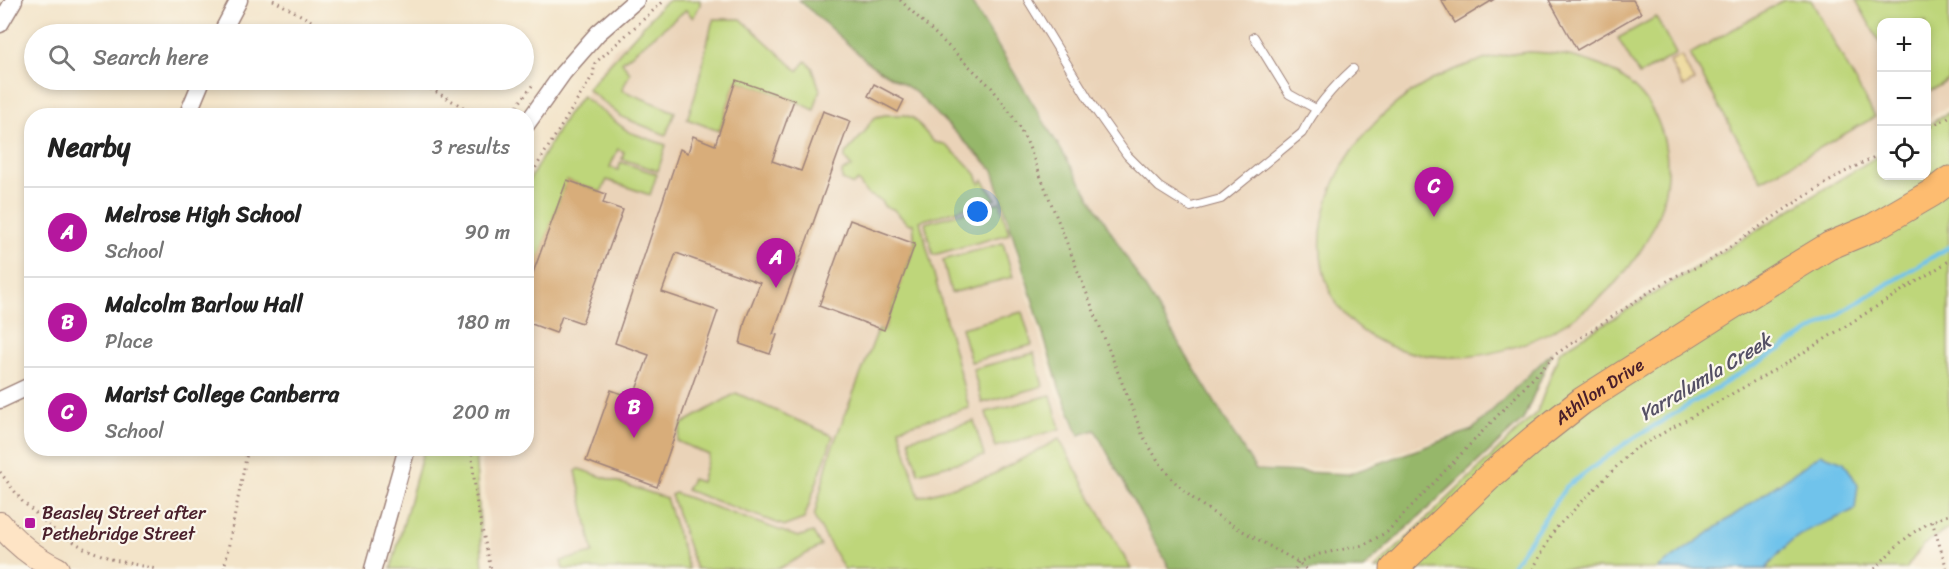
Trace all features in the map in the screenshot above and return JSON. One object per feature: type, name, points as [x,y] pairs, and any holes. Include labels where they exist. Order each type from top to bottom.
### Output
[{"type":"main road","name":"Athllon Drive","points":[[1394,569],[1490,476],[1582,401],[1828,246],[1864,216],[1949,164]]},
{"type":"main road","name":"Athllon Drive","points":[[1828,246],[1872,228],[1943,186]]},
{"type":"main road","points":[[0,524],[46,564],[57,569]]},
{"type":"street","points":[[0,24],[14,0]]},
{"type":"street","points":[[226,24],[239,0]]},
{"type":"street","points":[[534,114],[563,72],[598,33],[636,0]]},
{"type":"street","points":[[191,108],[198,90]]},
{"type":"street","points":[[0,400],[24,389]]},
{"type":"street","points":[[373,569],[405,456]]},
{"type":"lane","points":[[1028,0],[1094,108],[1127,155],[1159,187],[1191,207],[1221,199],[1302,133],[1331,89],[1353,69]]},
{"type":"lane","points":[[1254,37],[1289,94],[1316,109]]},
{"type":"path","points":[[273,0],[317,24]]},
{"type":"path","points":[[534,170],[593,75],[595,63],[665,0]]},
{"type":"path","points":[[900,0],[992,88],[1013,117],[1027,142],[1143,436],[1158,462],[1202,506],[1298,562],[1306,569]]},
{"type":"path","points":[[433,90],[465,108]]},
{"type":"path","points":[[1931,126],[1949,117]]},
{"type":"path","points":[[1295,569],[1298,562],[1320,554],[1364,545],[1387,532],[1556,354],[1654,289],[1708,262],[1799,200],[1877,155]]},
{"type":"path","points":[[1533,569],[1556,529],[1633,450],[1790,361],[1949,261]]},
{"type":"path","points":[[224,569],[246,456]]},
{"type":"path","points":[[472,456],[477,506],[491,569]]},
{"type":"path","points":[[0,472],[22,501],[54,530],[84,548],[114,560],[156,569]]},
{"type":"path","points":[[1875,569],[1899,542],[1932,520],[1949,515]]},
{"type":"path","points":[[1932,520],[1947,569]]},
{"type":"shaded area","points":[[689,0],[795,0],[871,65],[913,91],[992,170],[1054,387],[1079,438],[1093,431],[1169,569],[494,569],[481,456],[534,456],[534,178],[614,49]]},
{"type":"shaded area","points":[[972,0],[1949,0],[1949,106],[1931,117],[1931,18],[1877,18],[1877,149],[1649,287],[1602,320],[1551,351],[1472,428],[1354,467],[1257,469]]},
{"type":"green space","points":[[670,0],[700,0],[700,5],[693,18],[686,10],[622,62],[630,73],[622,90],[675,112],[666,135],[622,117],[587,89],[661,6]]},
{"type":"green space","points":[[799,0],[970,0],[1256,470],[1349,474],[1472,430],[1552,352],[1523,420],[1363,569],[1170,569],[1095,430],[1079,435],[1059,387],[993,170],[913,90],[871,65]]},
{"type":"green space","points":[[1784,0],[1811,0],[1875,117],[1761,181],[1690,54]]},
{"type":"green space","points":[[1856,0],[1949,0],[1949,80],[1931,91],[1931,18],[1877,18],[1877,38]]},
{"type":"green space","points":[[1656,17],[1676,54],[1639,75],[1618,38]]},
{"type":"green space","points":[[714,19],[741,19],[798,71],[806,61],[812,67],[820,90],[814,110],[794,100],[736,80],[719,131],[687,119]]},
{"type":"green space","points":[[1529,52],[1562,55],[1594,63],[1623,78],[1647,102],[1662,131],[1667,163],[1666,185],[1656,221],[1639,254],[1615,284],[1586,309],[1553,330],[1518,346],[1481,355],[1445,357],[1397,349],[1361,330],[1337,304],[1324,272],[1321,235],[1329,197],[1346,160],[1374,124],[1407,95],[1465,66],[1486,59]]},
{"type":"green space","points":[[582,96],[629,132],[666,145],[658,171],[622,159],[624,152],[618,149],[610,167],[618,170],[621,162],[657,174],[650,195],[607,180],[601,192],[567,180],[534,272],[534,172],[566,116]]},
{"type":"green space","points":[[1949,112],[1949,528],[1923,545],[1906,569],[1375,569],[1537,412],[1560,351],[1877,156],[1877,180],[1931,180],[1931,123]]},
{"type":"green space","points":[[885,115],[905,115],[913,118],[934,142],[944,144],[964,161],[976,174],[980,184],[983,180],[996,199],[920,221],[969,408],[899,428],[919,497],[988,477],[1059,439],[1131,569],[844,569],[814,517],[830,453],[878,330],[884,330],[915,244],[913,224],[907,223],[893,209],[885,207],[880,200],[867,194],[858,181],[853,185],[842,180],[842,172],[852,167],[845,159],[845,154],[864,133],[871,121]]},
{"type":"green space","points":[[1000,202],[1009,234],[933,255],[925,223]]},
{"type":"green space","points":[[1003,243],[1013,277],[951,293],[943,260]]},
{"type":"green space","points":[[1022,312],[1032,345],[971,362],[961,328]]},
{"type":"green space","points":[[1034,353],[1043,386],[982,403],[973,369]]},
{"type":"green space","points":[[736,393],[833,436],[804,519],[785,526],[686,490],[692,479],[701,482],[709,455],[677,441],[682,424]]},
{"type":"green space","points":[[1051,395],[1060,429],[995,447],[986,412]]},
{"type":"green space","points":[[974,421],[984,456],[918,473],[909,439]]},
{"type":"green space","points":[[422,456],[475,456],[483,569],[391,569]]},
{"type":"green space","points":[[579,469],[666,498],[689,569],[563,569],[561,561],[593,553],[576,471]]},
{"type":"green space","points":[[675,493],[798,537],[813,532],[821,546],[778,569],[696,569],[671,495]]},
{"type":"sand","points":[[1681,56],[1694,81],[1683,87],[1670,62]]},
{"type":"water","points":[[1821,454],[1844,462],[1858,485],[1855,509],[1799,536],[1781,551],[1766,569],[1657,569]]},
{"type":"building","points":[[1441,0],[1493,0],[1455,23]]},
{"type":"building","points":[[1549,0],[1633,0],[1641,13],[1577,50]]},
{"type":"building","points":[[736,80],[794,100],[772,161],[801,171],[823,111],[850,121],[773,334],[777,335],[770,354],[740,344],[745,321],[760,283],[676,253],[662,292],[718,311],[657,487],[586,461],[611,390],[633,398],[649,355],[615,343],[680,149],[688,153],[693,136],[715,145]]},
{"type":"building","points":[[874,84],[904,100],[898,112],[868,96]]},
{"type":"building","points":[[567,180],[606,194],[603,203],[623,210],[582,323],[562,316],[556,333],[534,325],[534,270]]},
{"type":"building","points":[[850,220],[915,244],[884,330],[819,306]]},
{"type":"waterway","name":"Yarralumla Creek","points":[[1510,569],[1566,487],[1626,443],[1949,247]]},
{"type":"place","name":"Marist College Canberra","points":[[1434,217]]},
{"type":"place","name":"Melrose High School","points":[[776,288]]},
{"type":"place","name":"Malcolm Barlow Hall","points":[[634,438]]},
{"type":"place","name":"Beasley Street after Pethebridge Street","points":[[30,523]]}]
